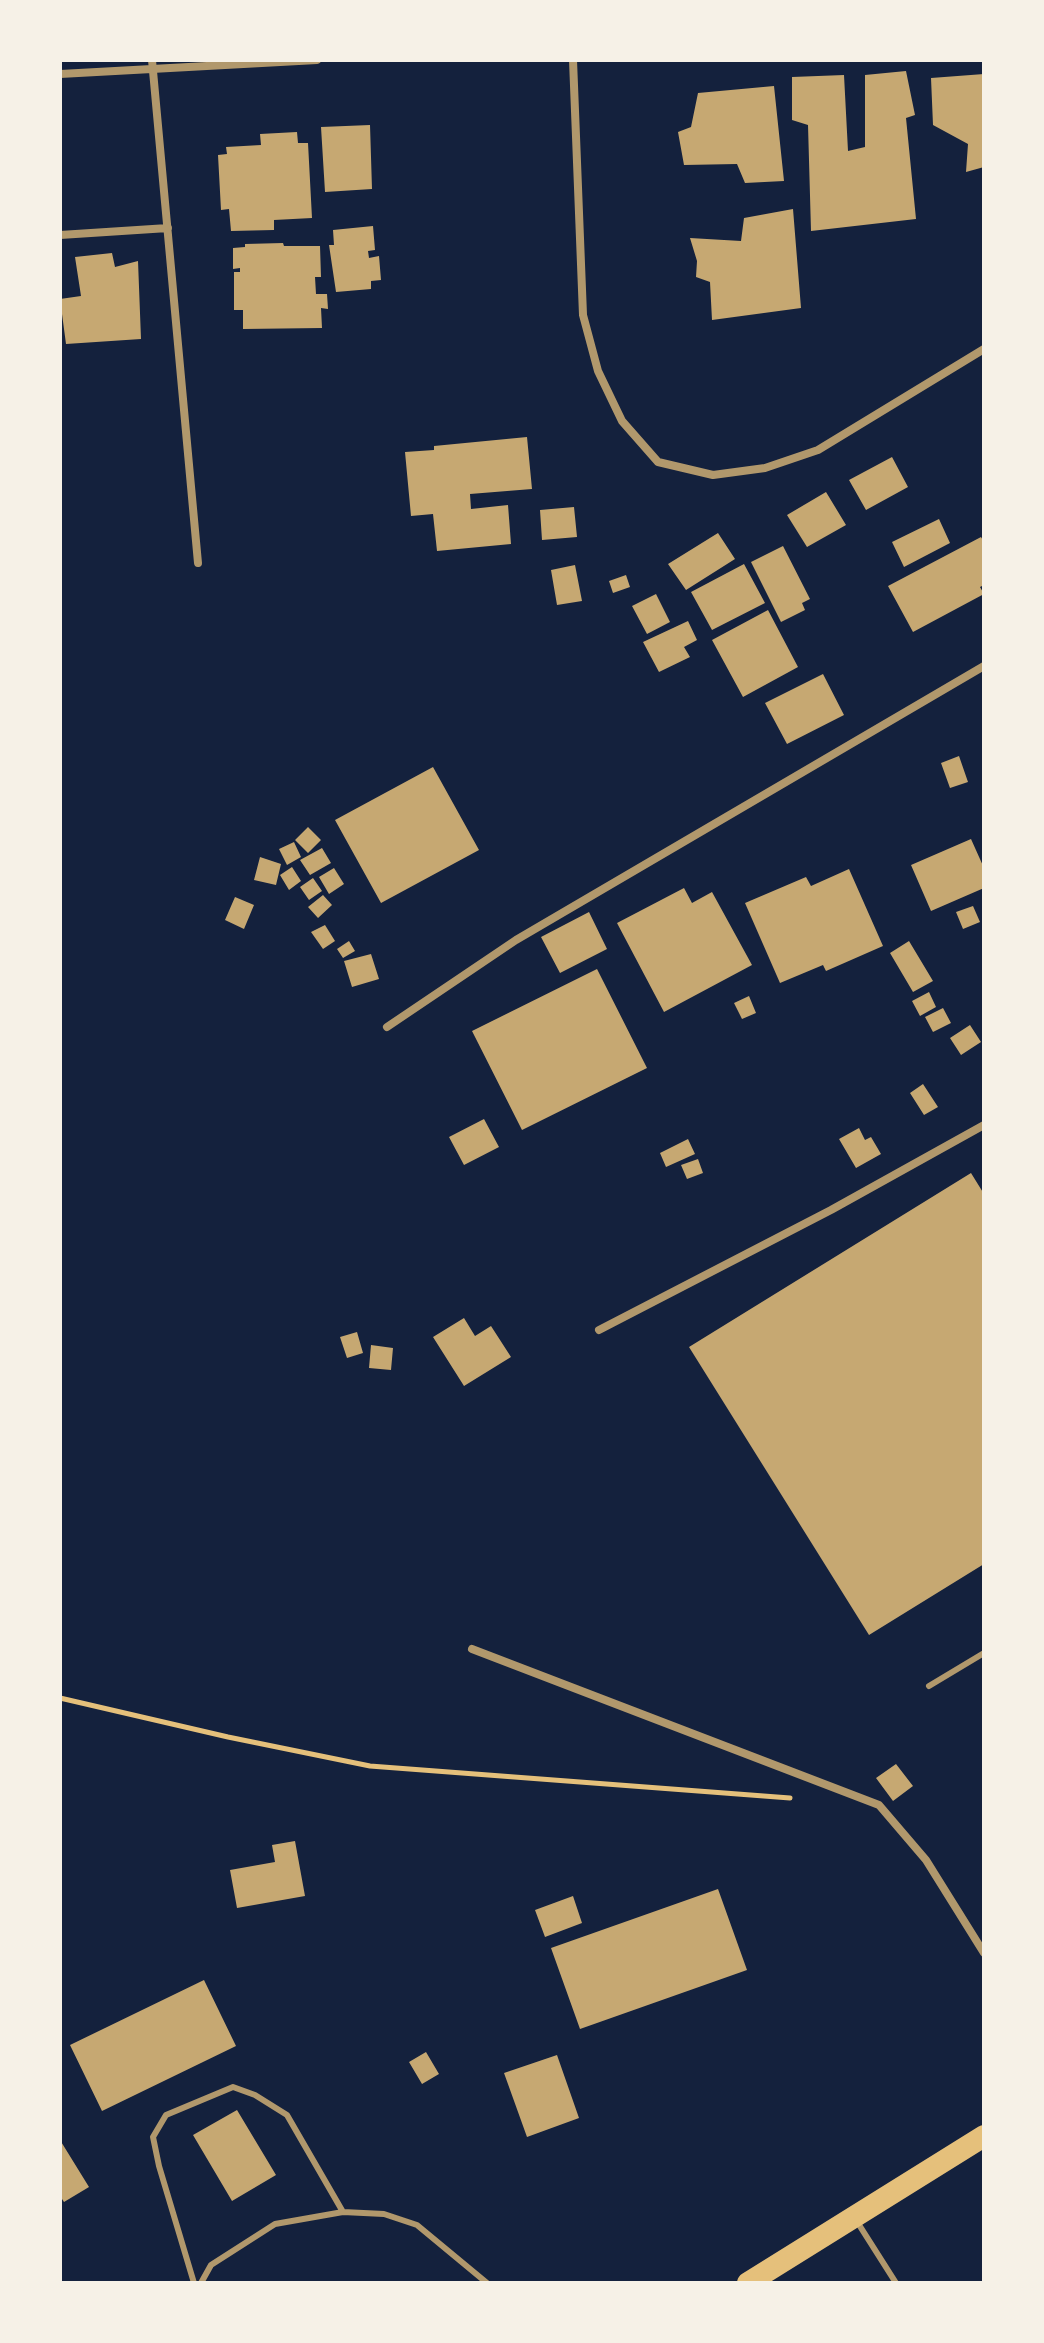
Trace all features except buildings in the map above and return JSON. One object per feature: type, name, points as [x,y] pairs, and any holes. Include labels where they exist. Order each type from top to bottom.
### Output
[{"type":"highway","points":[[748,2283],[984,2136]]},
{"type":"street","points":[[60,74],[152,64],[317,60]]},
{"type":"street","points":[[573,60],[583,315],[598,371],[622,421],[658,462],[713,475],[765,468],[818,450],[984,349]]},
{"type":"street","points":[[152,64],[198,563]]},
{"type":"street","points":[[60,235],[168,228]]},
{"type":"street","points":[[387,1027],[516,940],[984,666]]},
{"type":"street","points":[[599,1330],[831,1210],[984,1125]]},
{"type":"street","points":[[472,1649],[879,1805],[926,1860],[984,1953]]},
{"type":"lane","points":[[929,1686],[984,1653]]},
{"type":"lane","points":[[194,2283],[153,2137],[166,2115],[233,2087],[255,2095],[287,2115],[343,2212]]},
{"type":"lane","points":[[201,2283],[211,2265],[275,2224],[343,2212],[384,2214],[417,2225],[487,2283]]},
{"type":"lane","points":[[854,2217],[896,2283]]},
{"type":"path","points":[[60,1698],[370,1766],[800,1799]]}]
